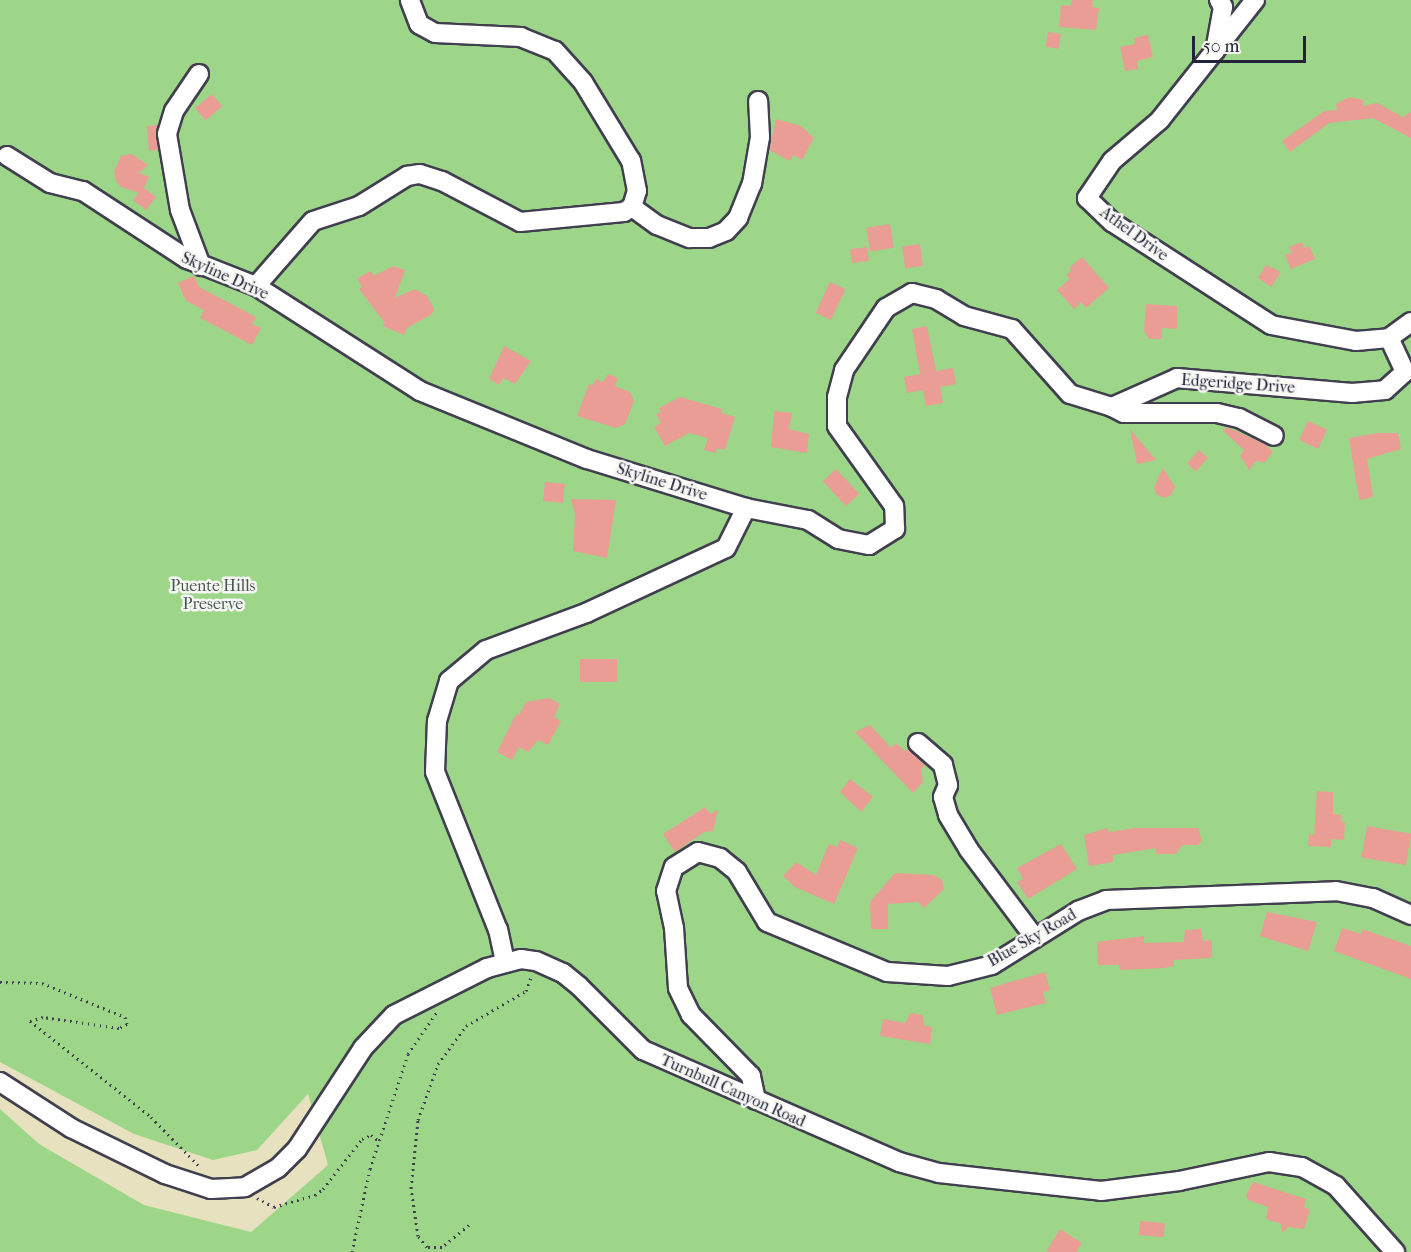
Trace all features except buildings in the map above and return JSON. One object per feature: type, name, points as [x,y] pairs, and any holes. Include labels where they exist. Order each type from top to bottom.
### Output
[{"type":"street","points":[[256,286],[313,221],[359,206],[407,176],[420,174],[442,181],[520,222],[624,212],[632,207],[637,191],[631,161],[583,82],[555,51],[521,38],[435,33],[419,24],[410,0]]},
{"type":"street","name":"Athel Drive","points":[[1256,0],[1160,120],[1112,161],[1087,198],[1112,222],[1270,325],[1356,341],[1389,338]]},
{"type":"street","points":[[1215,51],[1224,2]]},
{"type":"street","points":[[199,74],[174,111],[167,134],[180,210],[201,266]]},
{"type":"street","points":[[632,207],[657,225],[690,238],[710,238],[726,231],[738,218],[752,184],[760,137],[758,101]]},
{"type":"street","name":"Skyline Drive","points":[[7,156],[50,183],[83,191],[177,254],[201,266],[256,286],[420,391],[538,442],[746,508]]},
{"type":"street","points":[[506,962],[498,930],[435,772],[437,722],[449,681],[486,650],[586,613],[726,548],[746,508],[808,520],[838,539],[869,545],[895,529],[894,506],[837,426],[837,397],[844,370],[885,308],[912,293],[936,299],[964,316],[1012,329],[1070,394],[1112,406],[1124,413],[1217,413],[1239,418],[1274,436]]},
{"type":"street","points":[[1389,338],[1411,322]]},
{"type":"street","name":"Edgeridge Drive","points":[[1112,406],[1177,378],[1352,393],[1385,390],[1405,372],[1389,338]]},
{"type":"street","points":[[918,743],[943,765],[948,785],[943,797],[948,815],[969,850],[1035,938]]},
{"type":"street","name":"Blue Sky Road","points":[[756,1100],[751,1076],[691,1015],[678,988],[674,928],[666,891],[674,867],[698,852],[720,858],[736,872],[767,922],[887,972],[948,976],[992,965],[1078,911],[1106,900],[1336,891],[1373,898],[1411,915]]},
{"type":"street","name":"Turnbull Canyon Road","points":[[0,1082],[86,1136],[203,1187],[245,1187],[278,1168],[312,1129],[380,1026],[429,994],[506,962],[536,961],[562,973],[579,986],[642,1050],[878,1154],[939,1173],[1101,1191],[1179,1181],[1269,1162],[1302,1167],[1336,1186],[1395,1252]]},
{"type":"path","points":[[469,1225],[442,1246],[427,1247],[418,1236],[411,1188],[418,1120],[438,1064],[466,1026],[526,991],[536,961]]},
{"type":"path","points":[[0,982],[42,983],[125,1017],[126,1024],[119,1028],[43,1017],[30,1021],[151,1117],[194,1157],[200,1164],[203,1187]]},
{"type":"path","points":[[352,1252],[379,1141],[408,1054],[441,1010]]},
{"type":"path","points":[[253,1198],[274,1207],[315,1195],[323,1189],[362,1139],[371,1135],[379,1141]]},
{"type":"green space","name":"Puente Hills Preserve","points":[[0,0],[1411,0],[1411,1252],[0,1252],[0,1109],[39,1144],[144,1205],[251,1232],[328,1165],[308,1094],[257,1150],[213,1160],[134,1134],[0,1062]]}]
